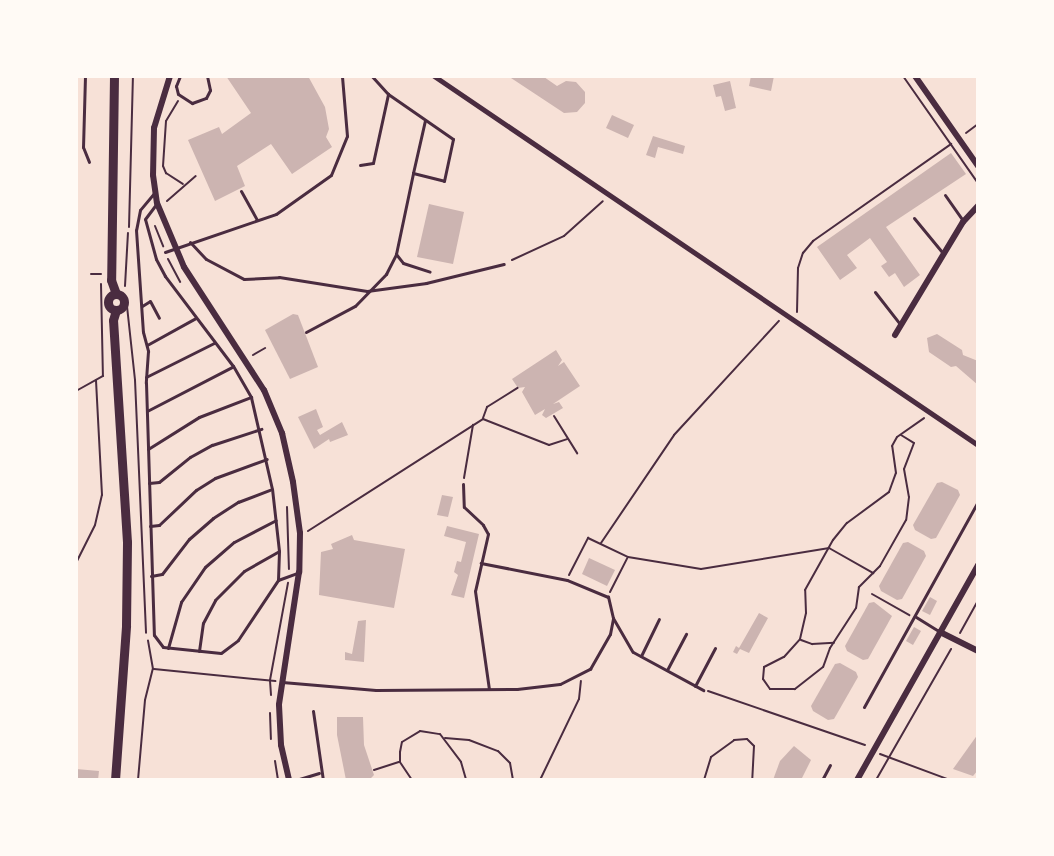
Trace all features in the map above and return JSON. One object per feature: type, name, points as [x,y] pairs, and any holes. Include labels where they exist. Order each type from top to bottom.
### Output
[{"type":"main road","points":[[114,76],[111,280],[123,303],[116,310],[113,320],[127,556],[126,625],[115,780]]},
{"type":"street","points":[[434,76],[978,445]]},
{"type":"street","points":[[915,76],[978,166]]},
{"type":"street","points":[[176,77],[154,128],[157,203],[175,248],[200,294],[246,359],[274,411],[290,466],[300,533],[299,572],[282,682],[279,723],[289,780]]},
{"type":"street","points":[[895,335],[963,222],[978,206]]},
{"type":"street","points":[[857,780],[978,565]]},
{"type":"street","points":[[940,632],[978,651]]},
{"type":"lane","points":[[85,76],[83,147],[89,162]]},
{"type":"lane","points":[[176,77],[180,96],[192,103],[206,98],[210,90],[207,76]]},
{"type":"lane","points":[[165,252],[276,214],[334,170],[347,136],[342,76]]},
{"type":"lane","points":[[372,76],[388,94],[453,139],[444,181],[413,173]]},
{"type":"lane","points":[[360,165],[373,163],[388,94]]},
{"type":"lane","points":[[306,332],[355,306],[386,274],[396,254],[425,120]]},
{"type":"lane","points":[[241,191],[257,220]]},
{"type":"lane","points":[[155,192],[144,203],[137,219],[147,345],[154,635],[159,644],[168,648],[221,653],[229,649],[278,580],[299,572]]},
{"type":"lane","points":[[945,195],[963,222]]},
{"type":"lane","points":[[157,203],[145,219],[156,259],[233,366],[251,397],[261,429],[272,489],[279,551],[278,580]]},
{"type":"lane","points":[[914,218],[944,254]]},
{"type":"lane","points":[[190,242],[206,259],[244,279],[279,277],[367,291],[426,283],[504,264]]},
{"type":"lane","points":[[396,254],[403,263],[430,272]]},
{"type":"lane","points":[[875,292],[901,324]]},
{"type":"lane","points":[[142,306],[150,301],[159,318]]},
{"type":"lane","points":[[147,345],[196,318]]},
{"type":"lane","points":[[146,377],[215,342]]},
{"type":"lane","points":[[147,411],[233,366]]},
{"type":"lane","points":[[148,449],[199,417],[251,397]]},
{"type":"lane","points":[[149,483],[159,482],[190,457],[212,445],[261,429]]},
{"type":"lane","points":[[150,526],[159,525],[215,478],[267,459]]},
{"type":"lane","points":[[463,484],[464,507],[488,534],[475,591],[489,689]]},
{"type":"lane","points":[[151,576],[162,574],[189,539],[213,518],[238,502],[272,489]]},
{"type":"lane","points":[[864,707],[978,501]]},
{"type":"lane","points":[[168,648],[181,602],[205,567],[234,542],[276,520]]},
{"type":"lane","points":[[199,651],[203,623],[215,600],[244,571],[279,551]]},
{"type":"lane","points":[[481,563],[567,580],[608,597],[613,618],[633,652],[703,690]]},
{"type":"lane","points":[[914,617],[940,632]]},
{"type":"lane","points":[[282,682],[376,690],[534,688],[582,675],[602,653],[613,618]]},
{"type":"lane","points":[[641,656],[659,619]]},
{"type":"lane","points":[[667,670],[686,634]]},
{"type":"lane","points":[[695,686],[715,648]]},
{"type":"lane","points":[[313,711],[323,780]]},
{"type":"lane","points":[[822,780],[830,765]]},
{"type":"lane","points":[[296,780],[320,772]]},
{"type":"path","points":[[133,76],[124,283],[135,380],[145,625],[153,669],[145,700],[138,780]]},
{"type":"path","points":[[903,76],[978,183]]},
{"type":"path","points":[[180,96],[166,121],[163,166],[166,173],[184,185]]},
{"type":"path","points":[[796,321],[799,299],[795,285],[803,253],[813,241],[978,124]]},
{"type":"path","points":[[184,290],[153,221],[167,212],[168,197],[196,176]]},
{"type":"path","points":[[504,264],[564,236],[610,195]]},
{"type":"path","points":[[91,274],[101,273],[103,376]]},
{"type":"path","points":[[600,544],[674,435],[786,314]]},
{"type":"path","points":[[76,391],[111,371]]},
{"type":"path","points":[[76,563],[95,525],[102,495],[96,380]]},
{"type":"path","points":[[300,533],[483,419],[487,407],[517,388]]},
{"type":"path","points":[[901,435],[914,443],[904,469],[909,497],[906,520],[873,573],[857,591],[856,608],[823,667],[803,684],[787,692],[770,689],[763,679],[764,667],[784,657],[800,639],[806,613],[805,590],[829,548],[858,512],[889,492],[895,477],[892,446],[901,435],[931,414]]},
{"type":"path","points":[[554,416],[577,453]]},
{"type":"path","points":[[483,419],[549,445],[567,439]]},
{"type":"path","points":[[463,484],[474,424]]},
{"type":"path","points":[[895,477],[906,478]]},
{"type":"path","points":[[270,680],[289,574],[287,505]]},
{"type":"path","points":[[278,537],[289,535]]},
{"type":"path","points":[[567,580],[588,538],[628,557],[701,569],[829,548],[873,573]]},
{"type":"path","points":[[608,597],[628,557]]},
{"type":"path","points":[[872,594],[914,617]]},
{"type":"path","points":[[876,780],[978,600]]},
{"type":"path","points":[[800,639],[812,644],[835,643]]},
{"type":"path","points":[[153,669],[282,682]]},
{"type":"path","points":[[540,780],[579,699],[582,675]]},
{"type":"path","points":[[703,690],[875,749],[890,758],[950,780]]},
{"type":"path","points":[[412,780],[400,762],[402,742],[410,734],[431,731],[444,738],[469,740],[498,751],[510,763],[513,780]]},
{"type":"path","points":[[444,738],[461,762],[466,780]]},
{"type":"path","points":[[704,780],[711,757],[734,740],[747,739],[754,746],[752,780]]},
{"type":"path","points":[[374,770],[400,762]]},
{"type":"building","points":[[226,76],[308,76],[325,107],[329,129],[326,137],[332,147],[292,174],[271,144],[237,166],[245,186],[215,201],[188,140],[219,127],[222,134],[251,113]]},
{"type":"building","points":[[508,76],[544,77],[557,86],[566,81],[576,82],[585,92],[585,103],[577,112],[564,113]]},
{"type":"building","points":[[751,76],[774,76],[771,91],[749,86]]},
{"type":"building","points":[[730,81],[736,108],[725,111],[721,96],[716,97],[713,85]]},
{"type":"building","points":[[612,115],[634,125],[628,138],[606,128]]},
{"type":"building","points":[[653,136],[685,146],[683,154],[658,147],[655,158],[646,155]]},
{"type":"building","points":[[951,153],[966,174],[886,227],[920,275],[904,287],[895,273],[889,277],[881,266],[887,262],[870,238],[847,255],[857,268],[840,280],[817,247]]},
{"type":"building","points":[[429,204],[464,212],[453,264],[417,257]]},
{"type":"building","points":[[293,314],[298,315],[318,367],[290,379],[265,330]]},
{"type":"building","points":[[937,334],[962,350],[963,355],[978,361],[978,385],[956,366],[951,367],[929,352],[927,338]]},
{"type":"building","points":[[556,350],[562,360],[558,366],[564,362],[580,386],[553,404],[559,402],[563,408],[546,418],[542,415],[545,409],[535,415],[522,392],[525,387],[518,388],[512,379]]},
{"type":"building","points":[[316,409],[323,427],[317,430],[320,435],[342,422],[348,435],[330,442],[329,439],[314,449],[298,417]]},
{"type":"building","points":[[942,482],[958,490],[960,495],[936,538],[931,539],[915,530],[913,525],[937,483]]},
{"type":"building","points":[[442,495],[453,497],[448,517],[437,515]]},
{"type":"building","points":[[447,526],[479,534],[464,598],[451,595],[458,575],[454,572],[457,561],[461,562],[466,542],[444,536]]},
{"type":"building","points":[[352,535],[354,540],[405,549],[394,608],[319,595],[321,552],[333,549],[331,544]]},
{"type":"building","points":[[908,542],[924,551],[926,556],[902,599],[897,600],[881,591],[879,586],[903,543]]},
{"type":"building","points":[[589,558],[615,570],[607,586],[582,574]]},
{"type":"building","points":[[930,597],[937,601],[930,615],[922,611]]},
{"type":"building","points":[[874,602],[892,616],[868,659],[863,660],[847,651],[845,646],[869,603]]},
{"type":"building","points":[[759,613],[768,618],[749,653],[740,649],[737,654],[733,652],[736,646],[739,648]]},
{"type":"building","points":[[366,620],[364,662],[345,660],[345,652],[352,654],[358,621]]},
{"type":"building","points":[[914,627],[921,631],[913,645],[906,641]]},
{"type":"building","points":[[840,663],[856,672],[858,677],[834,719],[828,720],[813,711],[811,706],[835,664]]},
{"type":"building","points":[[337,717],[363,717],[364,745],[374,775],[369,780],[346,780],[337,735]]},
{"type":"building","points":[[978,734],[978,770],[973,776],[953,769]]},
{"type":"building","points":[[794,746],[811,760],[802,778],[773,780],[780,761]]},
{"type":"building","points":[[76,769],[99,771],[98,780],[76,780]]}]
